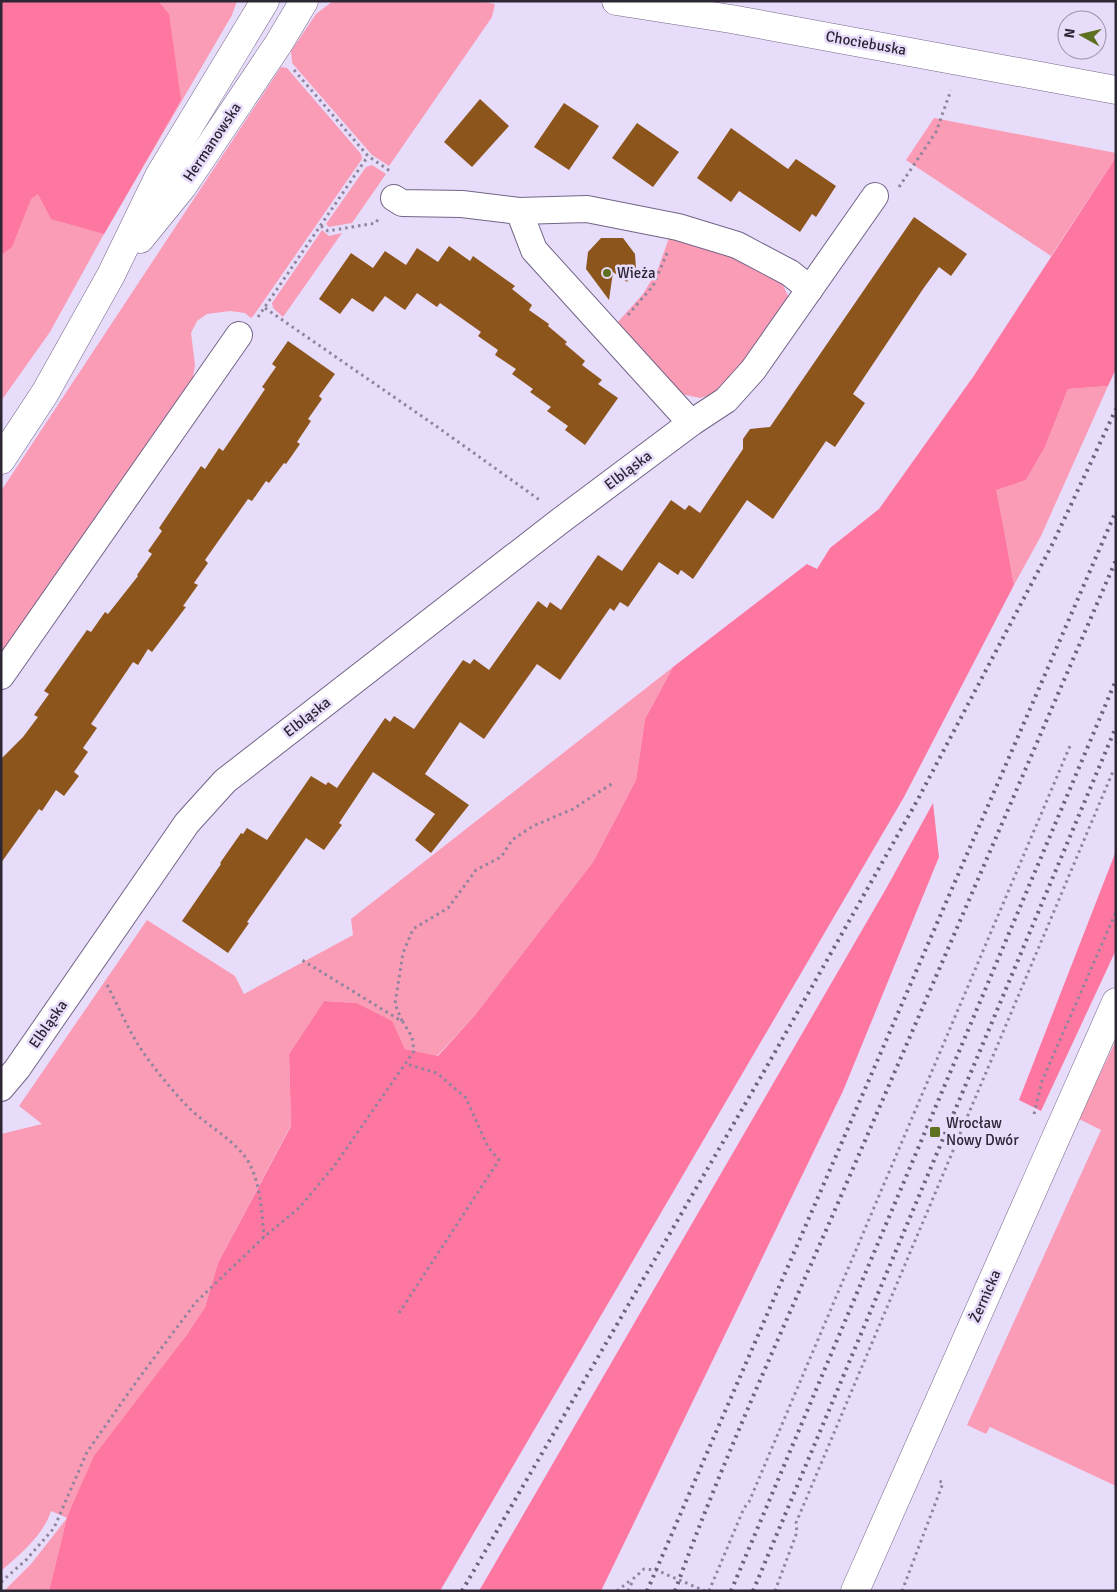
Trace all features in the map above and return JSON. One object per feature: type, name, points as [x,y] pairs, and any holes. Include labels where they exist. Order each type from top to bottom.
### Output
[{"type":"street","name":"Hermanowska","points":[[1,460],[45,393],[111,275],[159,176],[265,1]]},
{"type":"street","name":"Hermanowska","points":[[111,275],[183,186],[304,1]]},
{"type":"street","name":"Chociebuska","points":[[616,1],[731,19],[1106,88]]},
{"type":"street","name":"Elbląska","points":[[1,1088],[17,1069],[187,823],[225,781],[560,521],[691,423],[726,400],[753,370],[875,196]]},
{"type":"street","points":[[394,198],[402,203],[462,204],[519,211],[587,209],[678,227],[737,245],[790,273],[810,289]]},
{"type":"street","points":[[519,211],[534,250],[691,423]]},
{"type":"street","points":[[1,676],[239,335]]},
{"type":"street","name":"Żernicka","points":[[854,1591],[1116,1002]]},
{"type":"path","points":[[239,335],[252,325],[265,308],[368,156],[293,68]]},
{"type":"path","points":[[875,196],[901,186],[936,132],[951,90]]},
{"type":"path","points":[[321,226],[328,231],[376,223],[394,198]]},
{"type":"path","points":[[611,334],[653,286],[678,227]]},
{"type":"path","points":[[265,308],[545,504],[560,521]]},
{"type":"path","points":[[617,1591],[644,1569],[656,1570],[707,1591],[744,1508],[750,1502],[1070,746]]},
{"type":"path","points":[[775,1591],[797,1532],[796,1523],[1114,769]]},
{"type":"path","points":[[1,1582],[26,1560],[54,1528],[87,1452],[196,1302],[264,1237],[300,1207],[335,1165],[406,1064],[414,1051],[412,1037],[395,1004],[403,953],[413,929],[448,908],[476,870],[501,857],[512,840],[533,826],[573,809],[613,783]]},
{"type":"path","points":[[1053,1142],[1031,1126],[1042,1081],[1116,912]]},
{"type":"path","points":[[302,960],[403,1022]]},
{"type":"path","points":[[89,965],[101,974],[143,1052],[186,1105],[204,1123],[222,1134],[238,1149],[252,1168],[260,1196],[264,1237]]},
{"type":"path","points":[[399,1313],[498,1160],[488,1147],[466,1098],[437,1073],[406,1064]]},
{"type":"path","points":[[902,1591],[943,1483],[910,1467]]},
{"type":"path","points":[[628,1591],[634,1578]]},
{"type":"shaded area","points":[[1,1],[237,1],[232,15],[104,234],[50,332],[1,401]]},
{"type":"shaded area","points":[[1,1],[158,1],[169,14],[181,100],[104,234],[51,219],[38,194],[31,199],[12,247],[1,255]]},
{"type":"shaded area","points":[[333,1],[480,1],[495,4],[492,17],[389,166],[372,155],[292,63],[291,51],[316,14]]},
{"type":"shaded area","points":[[281,67],[287,68],[361,154],[362,159],[251,318],[245,313],[230,311],[207,314],[197,321],[191,333],[195,365],[192,383],[1,654],[1,491]]},
{"type":"shaded area","points":[[934,118],[1116,153],[1116,157],[1051,256],[906,160]]},
{"type":"shaded area","points":[[1116,157],[1116,369],[1108,386],[1068,389],[1045,447],[1026,480],[996,490],[1014,585],[904,797],[440,1591],[49,1591],[67,1517],[94,1456],[186,1336],[205,1307],[218,1263],[291,1126],[289,1054],[324,1001],[357,1003],[392,1021],[405,1049],[438,1056],[475,1015],[593,862],[636,780],[645,719],[673,667],[807,564],[817,569],[830,548],[879,509],[973,377]]},
{"type":"shaded area","points":[[372,165],[386,174],[352,223],[329,227],[326,224],[366,167]]},
{"type":"shaded area","points":[[322,230],[329,236],[342,233],[283,317],[273,308],[272,303]]},
{"type":"shaded area","points":[[670,235],[700,240],[780,278],[788,296],[785,313],[725,391],[700,398],[681,394],[616,324],[643,294],[658,269]]},
{"type":"shaded area","points":[[1108,386],[1041,536],[1014,585],[995,490],[1026,480],[1045,447],[1068,389]]},
{"type":"shaded area","points":[[673,667],[645,719],[636,780],[593,862],[475,1015],[437,1056],[405,1049],[391,1021],[357,1003],[324,1001],[289,1054],[291,1125],[218,1263],[205,1307],[67,1518],[51,1511],[37,1536],[1,1571],[1,1134],[42,1124],[19,1106],[147,920],[235,976],[244,994],[353,935],[351,919]]},
{"type":"shaded area","points":[[933,803],[939,857],[843,1091],[601,1591],[479,1591],[887,887]]},
{"type":"shaded area","points":[[1116,851],[1116,950],[1041,1111],[1019,1100]]},
{"type":"shaded area","points":[[1116,1040],[1116,1486],[990,1427],[986,1434],[967,1425],[1101,1130],[1079,1119]]},
{"type":"shaded area","points":[[67,1518],[49,1591],[4,1591],[31,1564]]},
{"type":"building","points":[[480,99],[509,126],[472,167],[444,142]]},
{"type":"building","points":[[564,103],[599,126],[569,170],[534,147]]},
{"type":"building","points":[[637,123],[679,152],[653,187],[612,158]]},
{"type":"building","points":[[731,128],[788,169],[796,159],[836,186],[816,217],[812,214],[800,232],[739,191],[731,202],[697,178]]},
{"type":"building","points":[[914,217],[967,254],[951,276],[939,267],[923,289],[853,394],[865,403],[835,447],[826,441],[773,519],[747,500],[693,579],[681,570],[678,575],[659,562],[628,607],[620,602],[614,611],[610,608],[560,680],[537,664],[484,739],[460,722],[425,774],[469,805],[431,853],[415,840],[435,814],[373,772],[339,823],[342,825],[324,850],[306,838],[247,922],[249,923],[228,953],[182,921],[241,833],[243,834],[247,828],[267,840],[311,776],[326,785],[328,782],[337,788],[385,718],[390,722],[394,716],[414,729],[463,660],[470,664],[474,659],[489,670],[538,601],[547,608],[550,602],[561,610],[598,555],[622,571],[671,500],[685,510],[689,505],[700,513],[743,449],[743,439],[750,429],[770,427]]},
{"type":"building","points":[[601,238],[623,238],[635,254],[636,269],[627,282],[613,272],[609,300],[586,269],[588,252]]},
{"type":"building","points":[[449,246],[470,261],[473,256],[515,286],[512,289],[532,305],[529,310],[549,324],[548,326],[567,342],[565,344],[585,361],[582,365],[602,380],[598,384],[618,398],[585,445],[565,430],[568,426],[547,411],[551,407],[530,392],[533,389],[512,374],[516,369],[495,355],[498,350],[478,336],[481,332],[440,303],[437,307],[417,293],[405,310],[385,296],[373,312],[352,298],[340,314],[319,299],[351,253],[373,268],[385,251],[406,265],[417,248],[438,262]]},
{"type":"building","points":[[288,341],[335,374],[319,396],[322,399],[308,419],[311,421],[297,442],[300,444],[269,483],[266,481],[252,501],[248,499],[205,560],[208,563],[194,583],[198,585],[183,606],[186,607],[152,652],[148,649],[138,665],[133,662],[91,724],[97,728],[83,748],[88,752],[74,772],[79,776],[64,796],[56,790],[42,811],[39,809],[1,863],[1,759],[23,737],[38,717],[34,715],[49,694],[44,691],[87,630],[91,632],[105,612],[108,614],[138,576],[152,554],[148,551],[162,531],[159,528],[201,466],[205,469],[219,448],[223,451],[265,389],[262,387],[276,367],[272,364]]},
{"type":"railway","points":[[462,1591],[762,1075],[917,801],[1053,543],[1116,409]]},
{"type":"railway","points":[[647,1591],[1116,511]]},
{"type":"railway","points":[[675,1591],[755,1392],[1116,560]]},
{"type":"railway","points":[[731,1591],[1116,680]]},
{"type":"railway","points":[[753,1591],[1116,727]]},
{"type":"place","name":"Wieża","points":[[607,273]]},
{"type":"place","name":"Wrocław Nowy Dwór","points":[[935,1132]]}]
